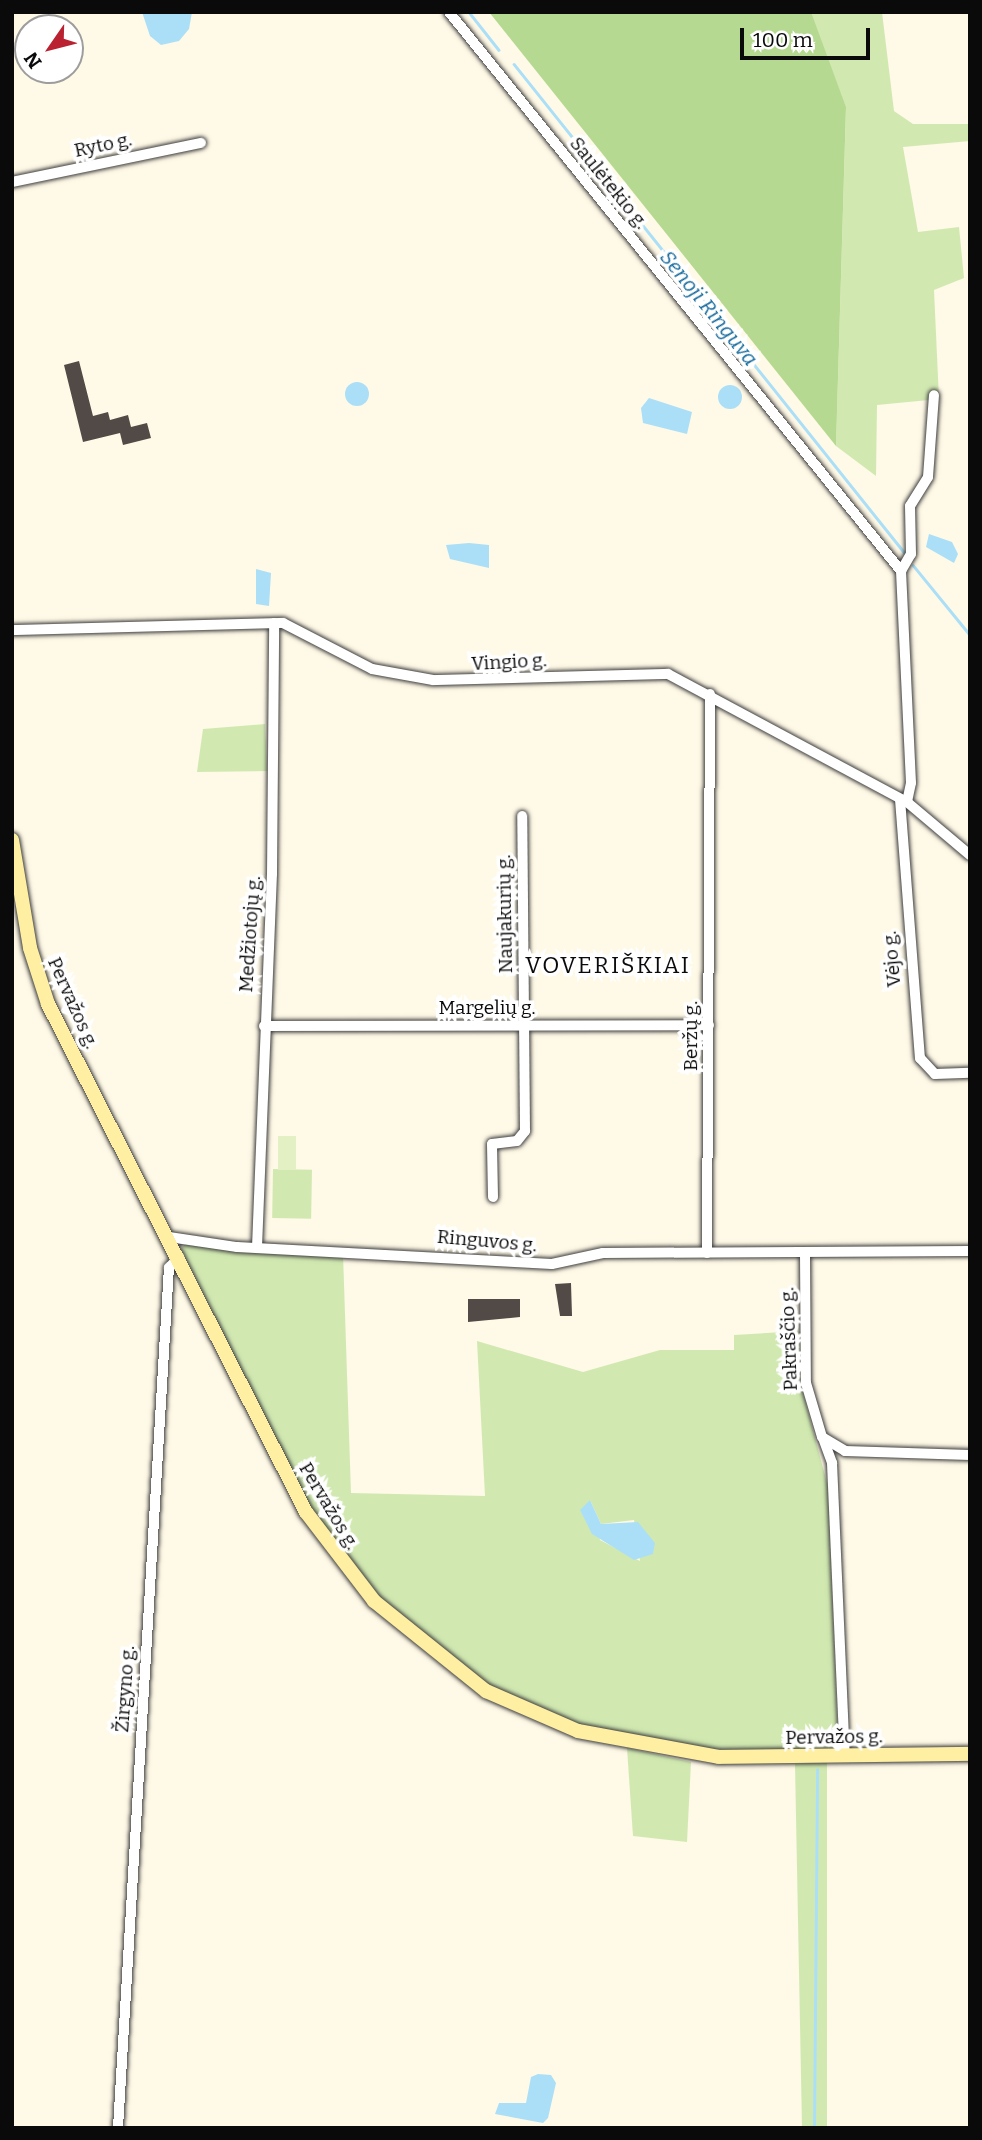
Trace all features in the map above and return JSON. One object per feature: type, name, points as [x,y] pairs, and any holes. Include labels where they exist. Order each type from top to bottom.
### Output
[{"type":"main road","name":"Pervažos g.","points":[[12,840],[38,978],[170,1237],[287,1476],[326,1544],[374,1601],[452,1667],[548,1722],[656,1748],[719,1757],[970,1754]]},
{"type":"street","name":"Saulėtekio g.","points":[[449,12],[901,571]]},
{"type":"street","name":"Ryto g.","points":[[12,182],[201,143]]},
{"type":"street","points":[[901,571],[911,554],[910,506],[928,477],[934,396]]},
{"type":"street","name":"Vėjo g.","points":[[901,571],[909,703],[904,801],[920,1058],[935,1074],[970,1073]]},
{"type":"street","name":"Vingio g.","points":[[12,630],[274,623],[306,630],[351,660],[396,674],[474,682],[637,671],[668,674],[710,694],[904,801],[970,855]]},
{"type":"street","name":"Medžiotojų g.","points":[[257,1247],[272,874],[274,623]]},
{"type":"street","name":"Beržų g.","points":[[707,1253],[710,694]]},
{"type":"street","name":"Naujakurių g.","points":[[493,1197],[492,1144],[517,1141],[525,1131],[522,816]]},
{"type":"street","name":"Margelių g.","points":[[264,1026],[709,1025]]},
{"type":"street","name":"Ringuvos g.","points":[[170,1237],[257,1247],[552,1264],[603,1253],[806,1254],[970,1251]]},
{"type":"street","name":"Pakraščio g.","points":[[806,1254],[806,1383],[832,1463],[845,1756]]},
{"type":"street","name":"Žirgyno g.","points":[[118,2128],[169,1268],[179,1257]]},
{"type":"street","points":[[822,1437],[845,1451],[970,1455]]},
{"type":"street","points":[[832,1463],[845,1451]]},
{"type":"green space","points":[[489,12],[811,12],[846,107],[836,446]]},
{"type":"green space","points":[[882,12],[894,111],[913,124],[970,124],[970,141],[903,147],[918,232],[959,227],[964,278],[934,290],[939,399],[877,405],[876,476],[836,446],[846,108],[811,14]]},
{"type":"green space","points":[[265,724],[267,771],[197,772],[203,729]]},
{"type":"green space","points":[[278,1136],[296,1136],[296,1170],[278,1170]]},
{"type":"green space","points":[[273,1169],[312,1170],[311,1219],[272,1218]]},
{"type":"green space","points":[[187,1242],[343,1254],[351,1493],[485,1496],[477,1341],[583,1372],[660,1350],[734,1350],[734,1335],[801,1331],[802,1389],[828,1487],[838,1744],[833,1750],[736,1755],[573,1725],[496,1691],[368,1590],[315,1518],[181,1249]],"holes":[[[590,1500],[601,1524],[634,1520],[640,1561],[600,1540]]]},
{"type":"green space","points":[[627,1748],[691,1762],[687,1842],[633,1836]]},
{"type":"green space","points":[[827,1762],[827,2128],[802,2128],[795,1764]]},
{"type":"water","points":[[142,12],[192,12],[189,29],[179,41],[161,45],[150,36]]},
{"type":"water","points":[[357,382],[365,386],[369,394],[365,402],[357,406],[349,402],[345,394],[349,386]]},
{"type":"water","points":[[730,385],[738,389],[742,397],[738,405],[730,409],[722,405],[718,397],[722,389]]},
{"type":"water","points":[[649,398],[692,412],[687,434],[643,423],[641,408]]},
{"type":"water","points":[[929,534],[952,542],[958,554],[954,563],[926,547]]},
{"type":"water","points":[[446,545],[489,545],[489,568],[450,559]]},
{"type":"water","points":[[256,569],[271,573],[269,606],[256,604]]},
{"type":"water","points":[[590,1500],[601,1524],[638,1522],[655,1543],[653,1554],[634,1560],[592,1534],[580,1510]]},
{"type":"water","points":[[538,2074],[551,2075],[556,2083],[548,2118],[543,2123],[495,2114],[499,2103],[526,2103],[531,2077]]},
{"type":"building","points":[[79,361],[93,416],[108,412],[110,420],[128,415],[131,427],[147,423],[151,438],[123,445],[120,433],[83,442],[64,365]]},
{"type":"building","points":[[571,1283],[572,1316],[560,1316],[555,1284]]},
{"type":"building","points":[[468,1299],[520,1299],[520,1317],[468,1322]]},
{"type":"waterway","name":"Senoji Ringuva","points":[[469,12],[499,50]]},
{"type":"waterway","name":"Senoji Ringuva","points":[[514,64],[904,552]]},
{"type":"waterway","name":"Senoji Ringuva","points":[[913,565],[970,635]]},
{"type":"waterway","points":[[814,2128],[817,1770]]},
{"type":"district","name":"VOVERIŠKIAI","points":[[608,965]]}]
